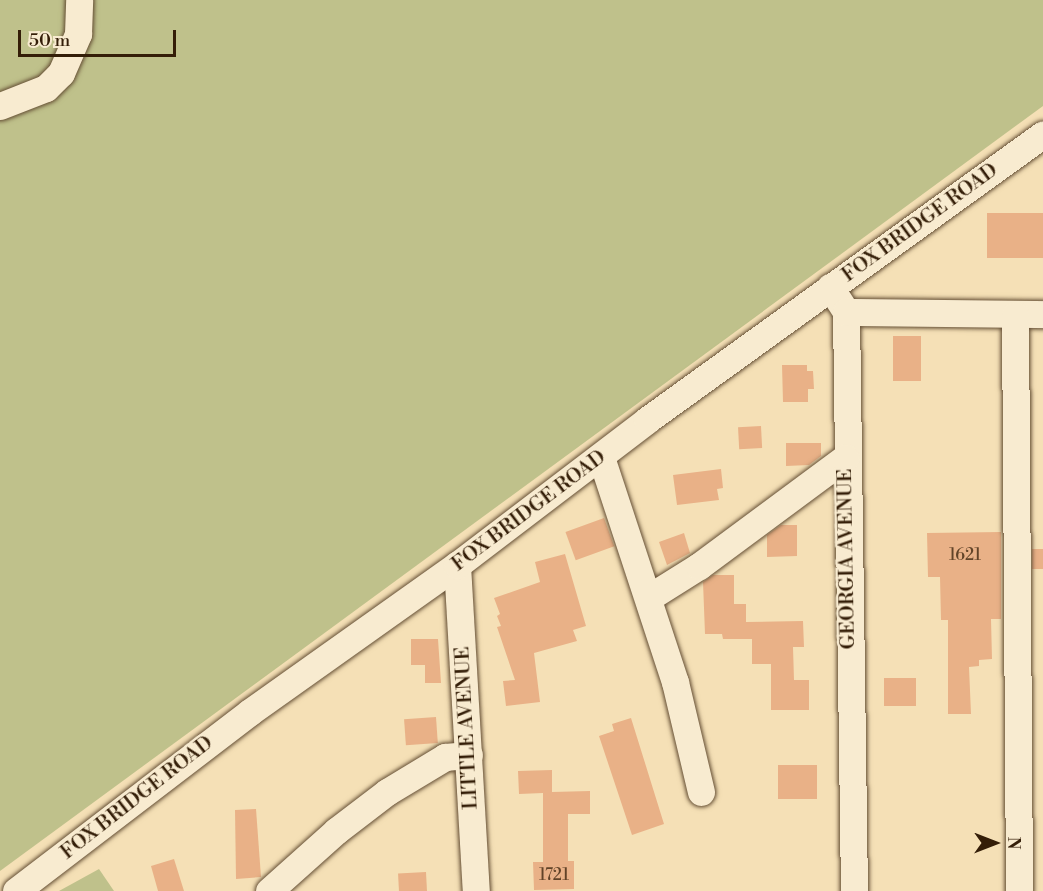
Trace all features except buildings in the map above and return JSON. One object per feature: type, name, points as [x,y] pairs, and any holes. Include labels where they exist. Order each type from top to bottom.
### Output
[{"type":"street","points":[[0,106],[46,88],[62,73],[78,34],[79,0]]},
{"type":"street","name":"FOX BRIDGE ROAD","points":[[16,891],[250,711],[457,564],[830,287],[1043,134]]},
{"type":"street","points":[[830,287],[846,312],[1043,314]]},
{"type":"street","name":"GEORGIA AVENUE","points":[[846,312],[845,458],[854,891]]},
{"type":"street","points":[[1015,315],[1019,891]]},
{"type":"street","points":[[601,457],[675,682],[701,792]]},
{"type":"street","points":[[648,598],[699,566],[845,458]]},
{"type":"street","name":"LITTLE AVENUE","points":[[457,564],[476,891]]},
{"type":"street","points":[[269,891],[313,856],[336,831],[387,792],[445,757],[469,755]]},
{"type":"green space","points":[[0,0],[1043,0],[1043,106],[0,871]]},
{"type":"green space","points":[[99,869],[114,891],[59,891]]}]
